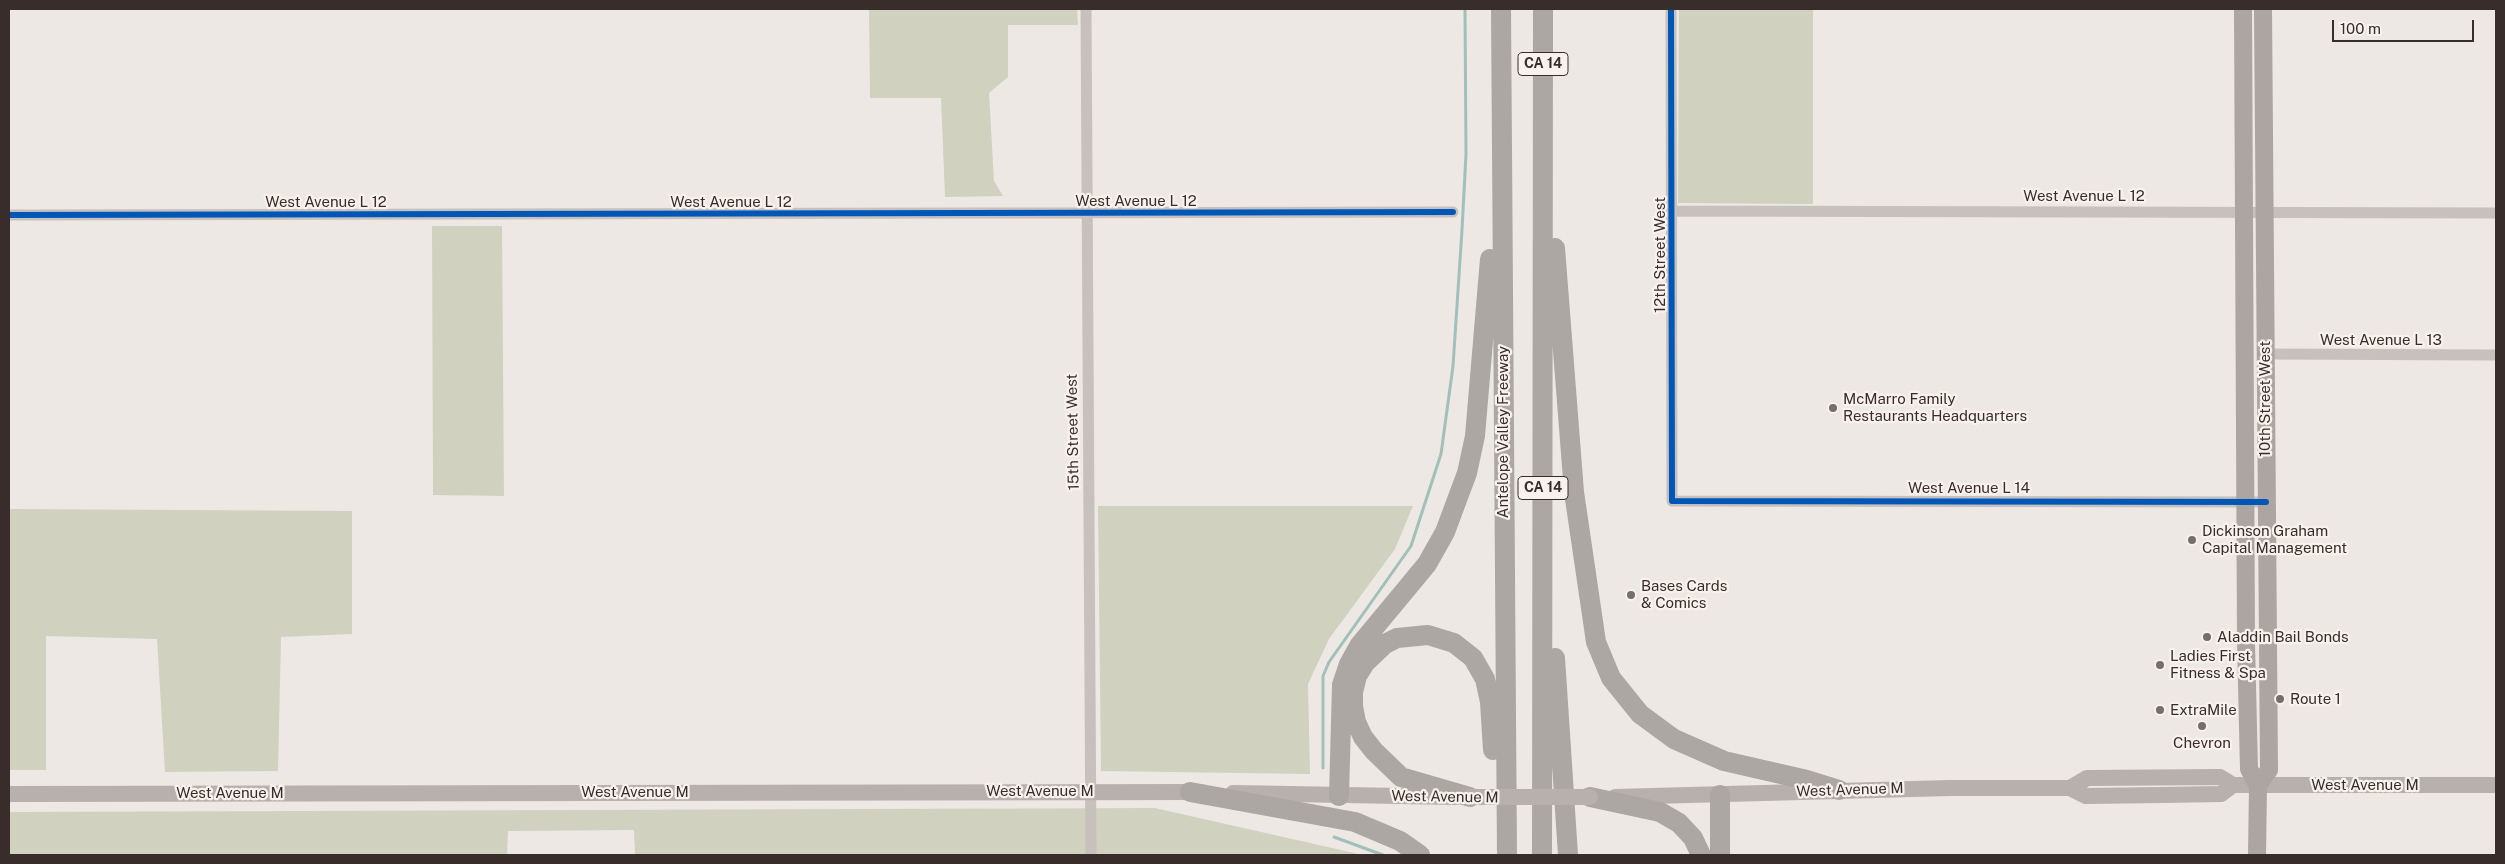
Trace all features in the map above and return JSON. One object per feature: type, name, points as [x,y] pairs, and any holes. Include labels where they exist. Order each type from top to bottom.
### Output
[{"type":"highway","name":"Antelope Valley Freeway","points":[[1501,9],[1507,855]]},
{"type":"highway","name":"CA 14","points":[[1542,855],[1544,493],[1543,9]]},
{"type":"highway","points":[[1543,120],[1566,374],[1574,492],[1591,617],[1603,663],[1624,698],[1640,714],[1674,739],[1724,761],[1807,780],[1839,790]]},
{"type":"highway","points":[[1339,796],[1342,685],[1349,664],[1359,646],[1427,564],[1449,523],[1467,473],[1475,436],[1492,243],[1502,206]]},
{"type":"highway","points":[[1544,493],[1568,855]]},
{"type":"highway","points":[[1470,798],[1401,777],[1374,751],[1363,737],[1356,722],[1353,692],[1357,676],[1365,663],[1385,644],[1410,635],[1428,635],[1443,638],[1464,650],[1480,670],[1490,702],[1500,855]]},
{"type":"highway","points":[[1190,792],[1355,822],[1400,841],[1420,855]]},
{"type":"highway","points":[[1720,795],[1720,855]]},
{"type":"highway","points":[[1590,797],[1660,812],[1678,823],[1693,838],[1701,855]]},
{"type":"main road","name":"10th Street West","points":[[2243,9],[2245,502],[2249,769],[2258,786],[2257,855]]},
{"type":"main road","name":"10th Street West","points":[[2258,786],[2269,770],[2263,212],[2263,9]]},
{"type":"main road","name":"West Avenue M","points":[[9,794],[1090,791],[1470,798],[1720,795],[1839,790],[2070,788],[2086,796],[2221,794],[2233,785],[2496,785]]},
{"type":"street","name":"15th Street West","points":[[1086,9],[1091,855]]},
{"type":"street","name":"12th Street West","points":[[1671,9],[1672,500]]},
{"type":"street","name":"West Avenue L 12","points":[[1672,211],[2496,212]]},
{"type":"street","name":"West Avenue L 12","points":[[9,215],[1453,212]]},
{"type":"street","name":"West Avenue L 13","points":[[2265,354],[2496,355]]},
{"type":"street","name":"West Avenue L 14","points":[[1672,500],[2266,502]]},
{"type":"green space","points":[[869,9],[1077,9],[1078,25],[1008,25],[1008,77],[989,93],[994,181],[1003,196],[945,197],[941,98],[870,98]]},
{"type":"green space","points":[[1679,9],[1813,9],[1813,204],[1678,203]]},
{"type":"green space","points":[[432,226],[502,226],[504,496],[433,495]]},
{"type":"green space","points":[[1098,506],[1413,506],[1395,549],[1329,639],[1308,684],[1310,774],[1101,771]]},
{"type":"green space","points":[[9,509],[352,511],[352,634],[281,637],[278,771],[165,772],[157,639],[46,636],[46,770],[9,770]]},
{"type":"green space","points":[[1155,808],[1363,855],[635,855],[634,830],[508,831],[507,855],[9,855],[9,812]]},
{"type":"waterway","points":[[1323,768],[1323,676],[1329,662],[1411,546],[1441,454],[1453,366],[1462,230],[1466,154],[1465,9]]},
{"type":"waterway","points":[[1334,837],[1383,855]]},
{"type":"cycle path","points":[[1671,9],[1672,501],[2266,502]]},
{"type":"cycle path","points":[[9,215],[1453,212]]},
{"type":"place","name":"McMarro Family Restaurants Headquarters","points":[[1833,408]]},
{"type":"place","name":"Dickinson Graham Capital Management","points":[[2192,540]]},
{"type":"place","name":"Bases Cards & Comics","points":[[1631,595]]},
{"type":"place","name":"Aladdin Bail Bonds","points":[[2207,637]]},
{"type":"place","name":"Ladies First Fitness & Spa","points":[[2160,665]]},
{"type":"place","name":"Route 1","points":[[2280,699]]},
{"type":"place","name":"ExtraMile","points":[[2160,710]]},
{"type":"place","name":"Chevron","points":[[2202,726]]}]
